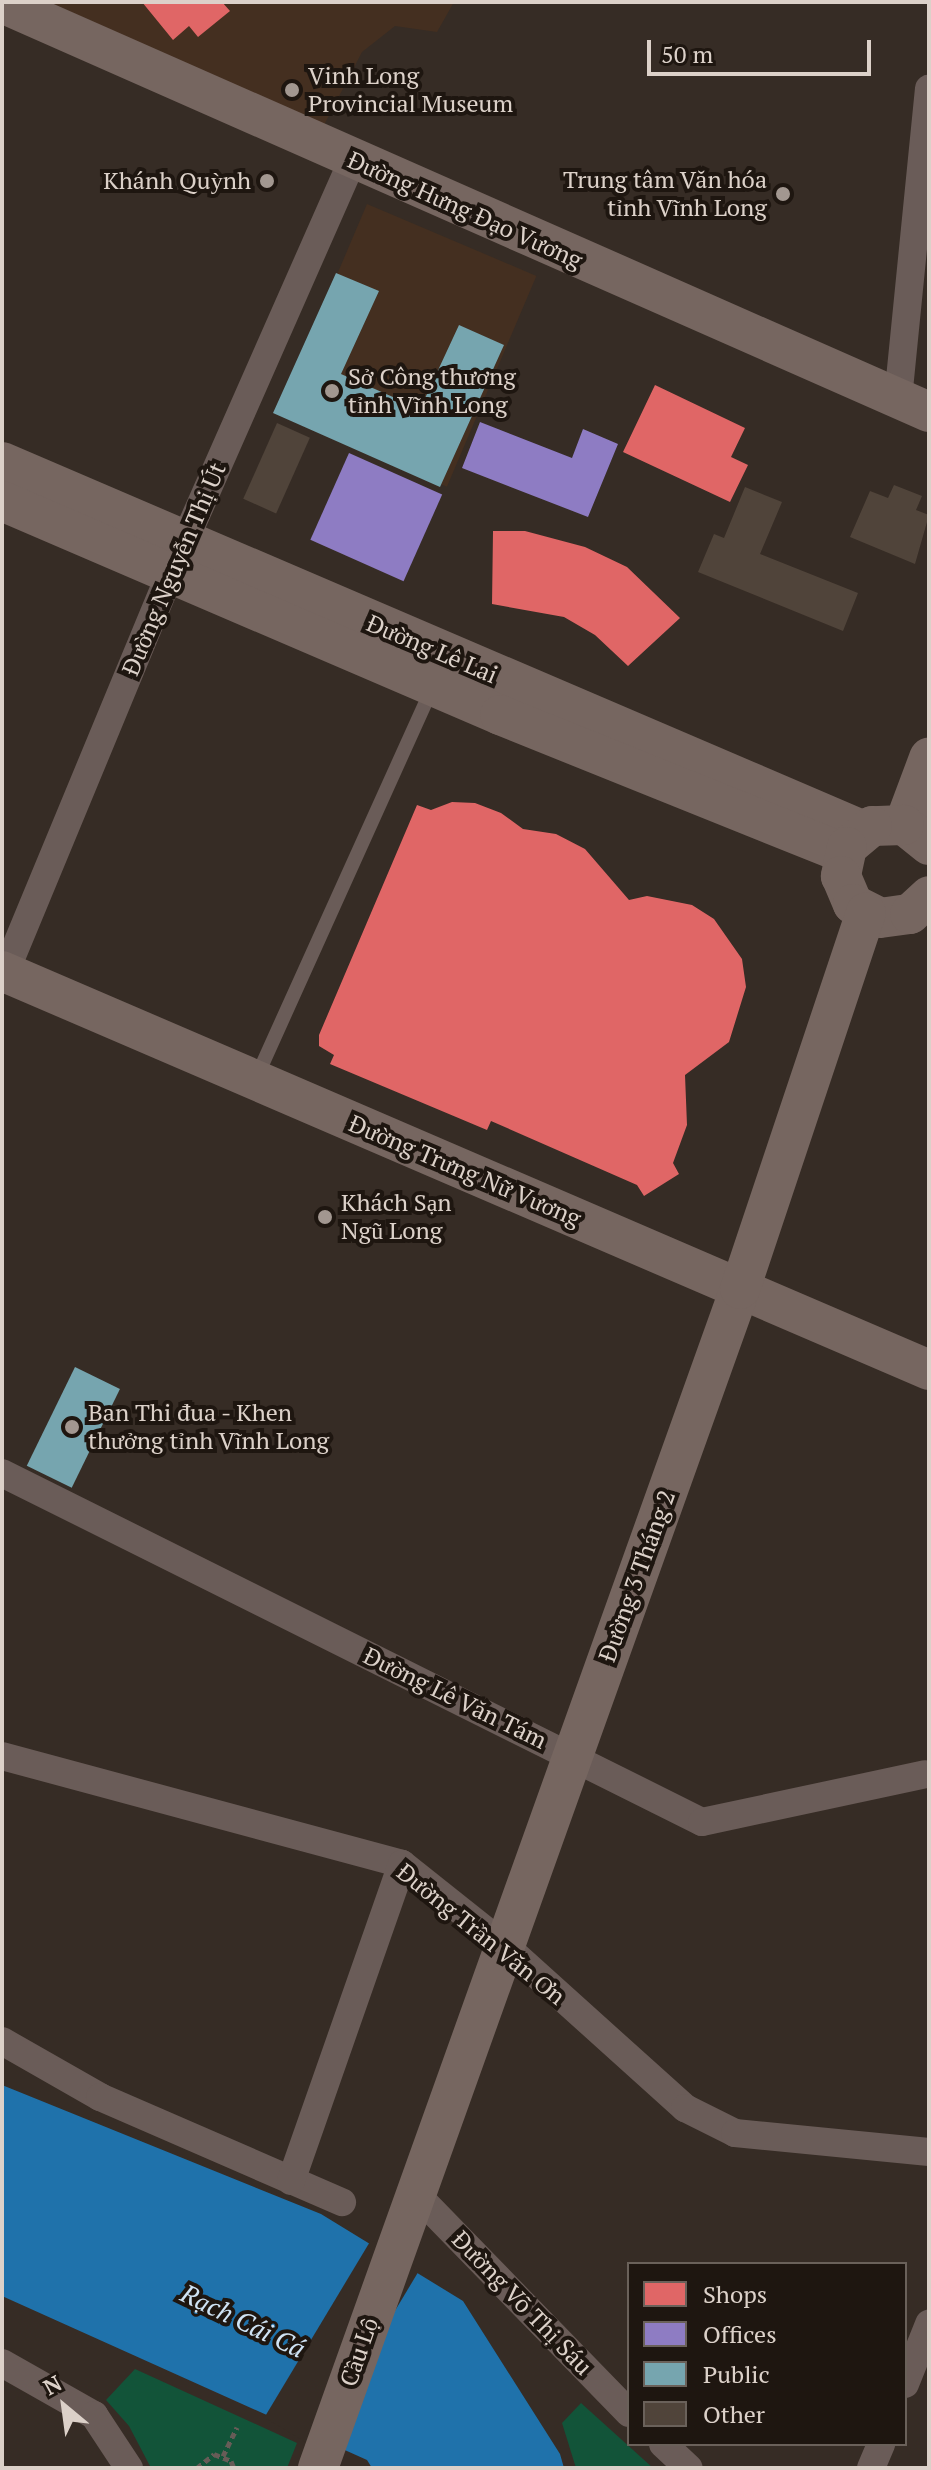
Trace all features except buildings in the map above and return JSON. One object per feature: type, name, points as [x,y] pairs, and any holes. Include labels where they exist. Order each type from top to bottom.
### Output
[{"type":"street","name":"Đường Hưng Đạo Vương","points":[[2,3],[352,161],[913,406]]},
{"type":"street","points":[[913,406],[929,89]]},
{"type":"street","name":"Đường Nguyễn Thị Út","points":[[3,974],[177,559],[352,161]]},
{"type":"street","name":"Đường Lê Lai","points":[[2,462],[177,559],[434,685],[854,842]]},
{"type":"street","name":"Đường Lê Lai","points":[[2,501],[177,559],[854,842]]},
{"type":"street","points":[[925,907],[895,918],[866,913],[845,891],[854,842],[888,823],[917,835],[929,758]]},
{"type":"street","name":"Đường 3 Tháng 2","points":[[399,2237],[740,1289],[866,913]]},
{"type":"street","name":"Đường Trưng Nữ Vương","points":[[3,974],[929,1370]]},
{"type":"street","name":"Đường Lê Văn Tám","points":[[2,1473],[702,1822],[928,1773]]},
{"type":"street","name":"Đường Trần Văn Ơn","points":[[2,1756],[402,1864],[504,1945],[685,2108],[735,2133],[929,2152]]},
{"type":"street","points":[[291,2181],[402,1864]]},
{"type":"street","points":[[2,2041],[100,2097],[342,2202]]},
{"type":"street","name":"Đường Võ Thị Sáu","points":[[415,2193],[627,2411]]},
{"type":"street","name":"Cầu Lộ","points":[[318,2468],[399,2237]]},
{"type":"street","points":[[907,2379],[929,2324]]},
{"type":"street","points":[[2,2363],[94,2415],[129,2468]]},
{"type":"street","points":[[665,2446],[689,2468]]},
{"type":"street","points":[[871,2468],[880,2446]]},
{"type":"lane","points":[[255,1080],[434,685]]},
{"type":"path","points":[[223,2456],[237,2427]]},
{"type":"path","points":[[197,2468],[209,2455],[223,2456],[234,2468]]},
{"type":"shaded area","name":"Vinh Long Provincial Museum","points":[[49,2],[454,2],[437,32],[395,26],[362,52],[323,127]]},
{"type":"shaded area","points":[[367,204],[536,276],[447,487],[278,415]]},
{"type":"green space","points":[[135,2369],[297,2443],[287,2468],[151,2468],[129,2426],[106,2400]]},
{"type":"green space","points":[[581,2403],[653,2468],[576,2468],[562,2423]]},
{"type":"water","name":"Rạch Cái Cá","points":[[2,2085],[321,2214],[463,2301],[560,2454],[564,2468],[372,2468],[367,2460],[2,2296]]},
{"type":"pier","points":[[371,2240],[420,2269],[313,2447],[264,2417]]},
{"type":"place","name":"Vinh Long Provincial Museum","points":[[292,90]]},
{"type":"place","name":"Khánh Quỳnh","points":[[267,181]]},
{"type":"place","name":"Trung tâm Văn hóa tỉnh Vĩnh Long","points":[[783,194]]},
{"type":"place","name":"Sở Công thương tỉnh Vĩnh Long","points":[[332,391]]},
{"type":"place","name":"Khách Sạn Ngũ Long","points":[[325,1217]]},
{"type":"place","name":"Ban Thi đua - Khen thưởng tỉnh Vĩnh Long","points":[[72,1427]]}]
